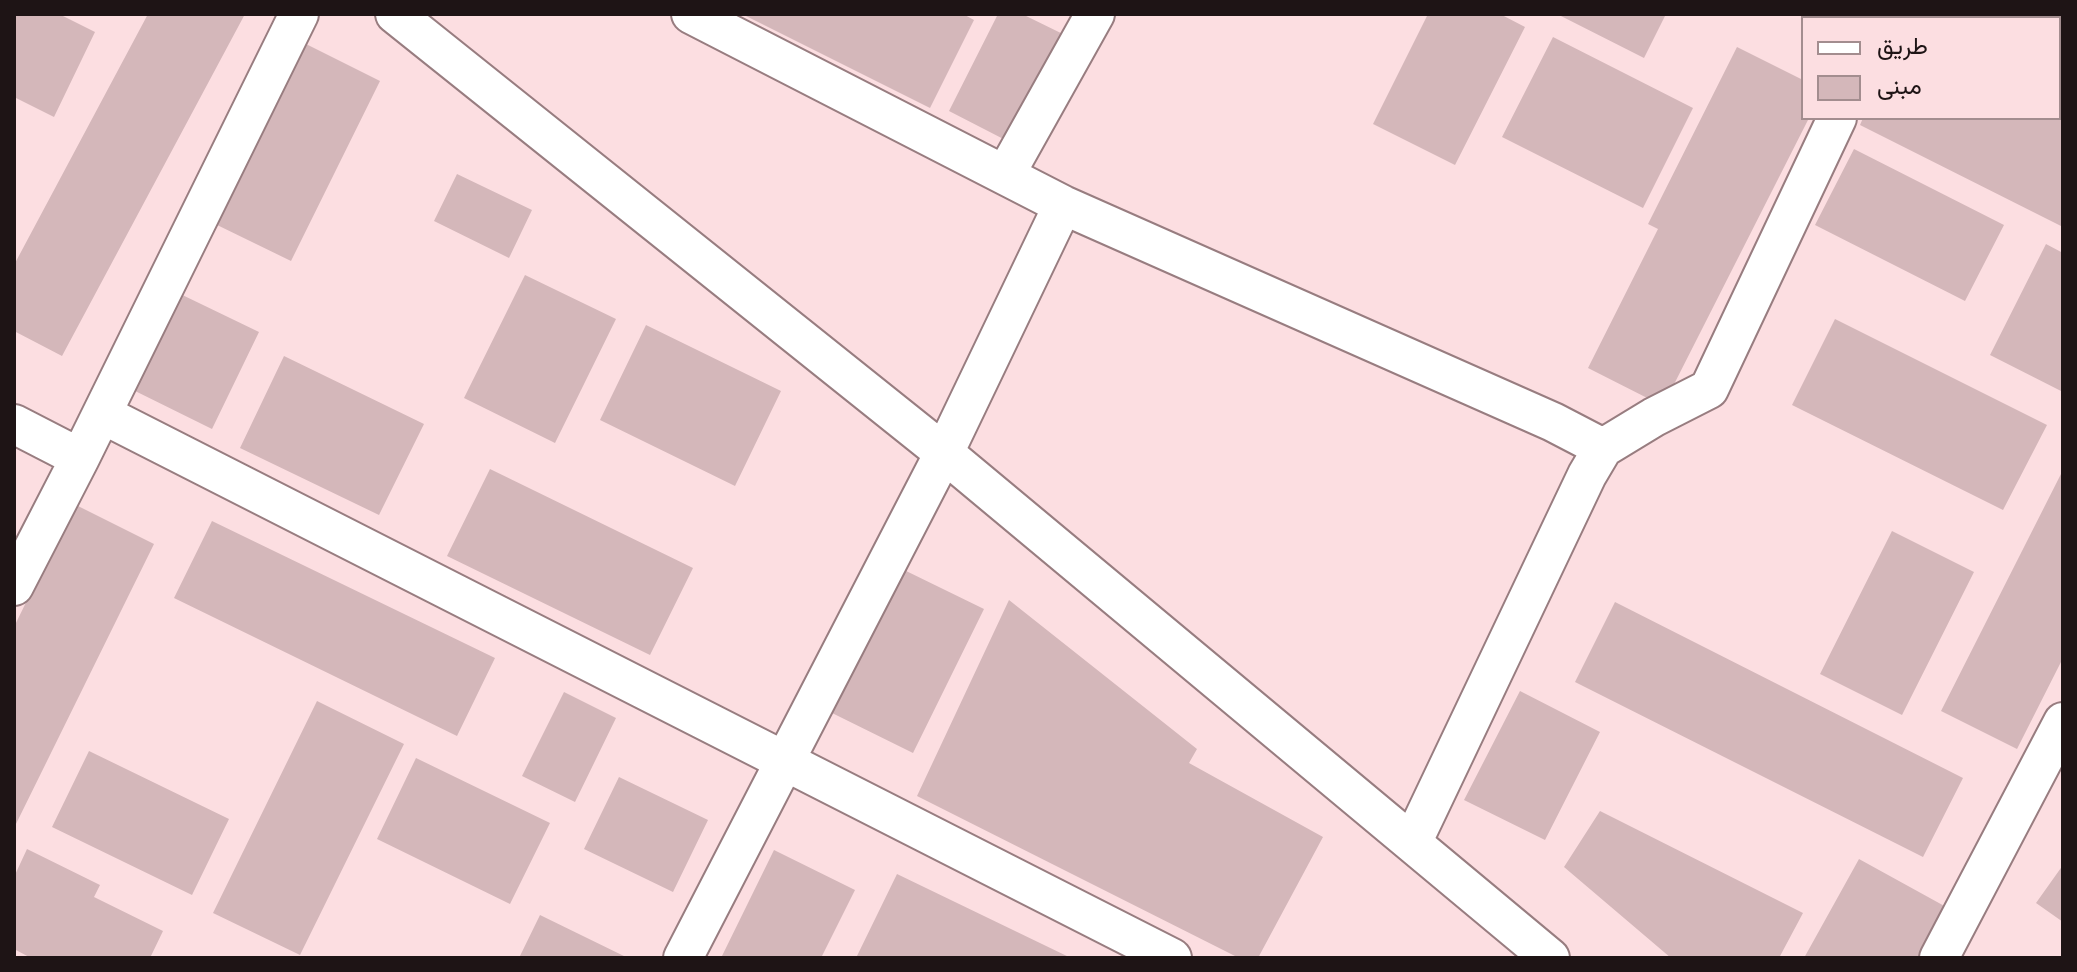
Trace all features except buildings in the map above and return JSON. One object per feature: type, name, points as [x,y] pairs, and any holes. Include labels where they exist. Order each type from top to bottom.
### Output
[{"type":"street","points":[[14,586],[299,14]]},
{"type":"street","points":[[395,14],[944,453],[1550,958]]},
{"type":"street","points":[[691,14],[1063,205],[1498,397],[1603,448]]},
{"type":"street","points":[[1005,175],[1095,14]]},
{"type":"street","points":[[1412,843],[1587,475],[1603,448],[1709,389],[1836,120]]},
{"type":"street","points":[[683,958],[944,453],[1063,205]]},
{"type":"street","points":[[102,414],[786,759],[1172,958]]},
{"type":"street","points":[[14,424],[80,458]]},
{"type":"street","points":[[1939,958],[2063,722]]}]
